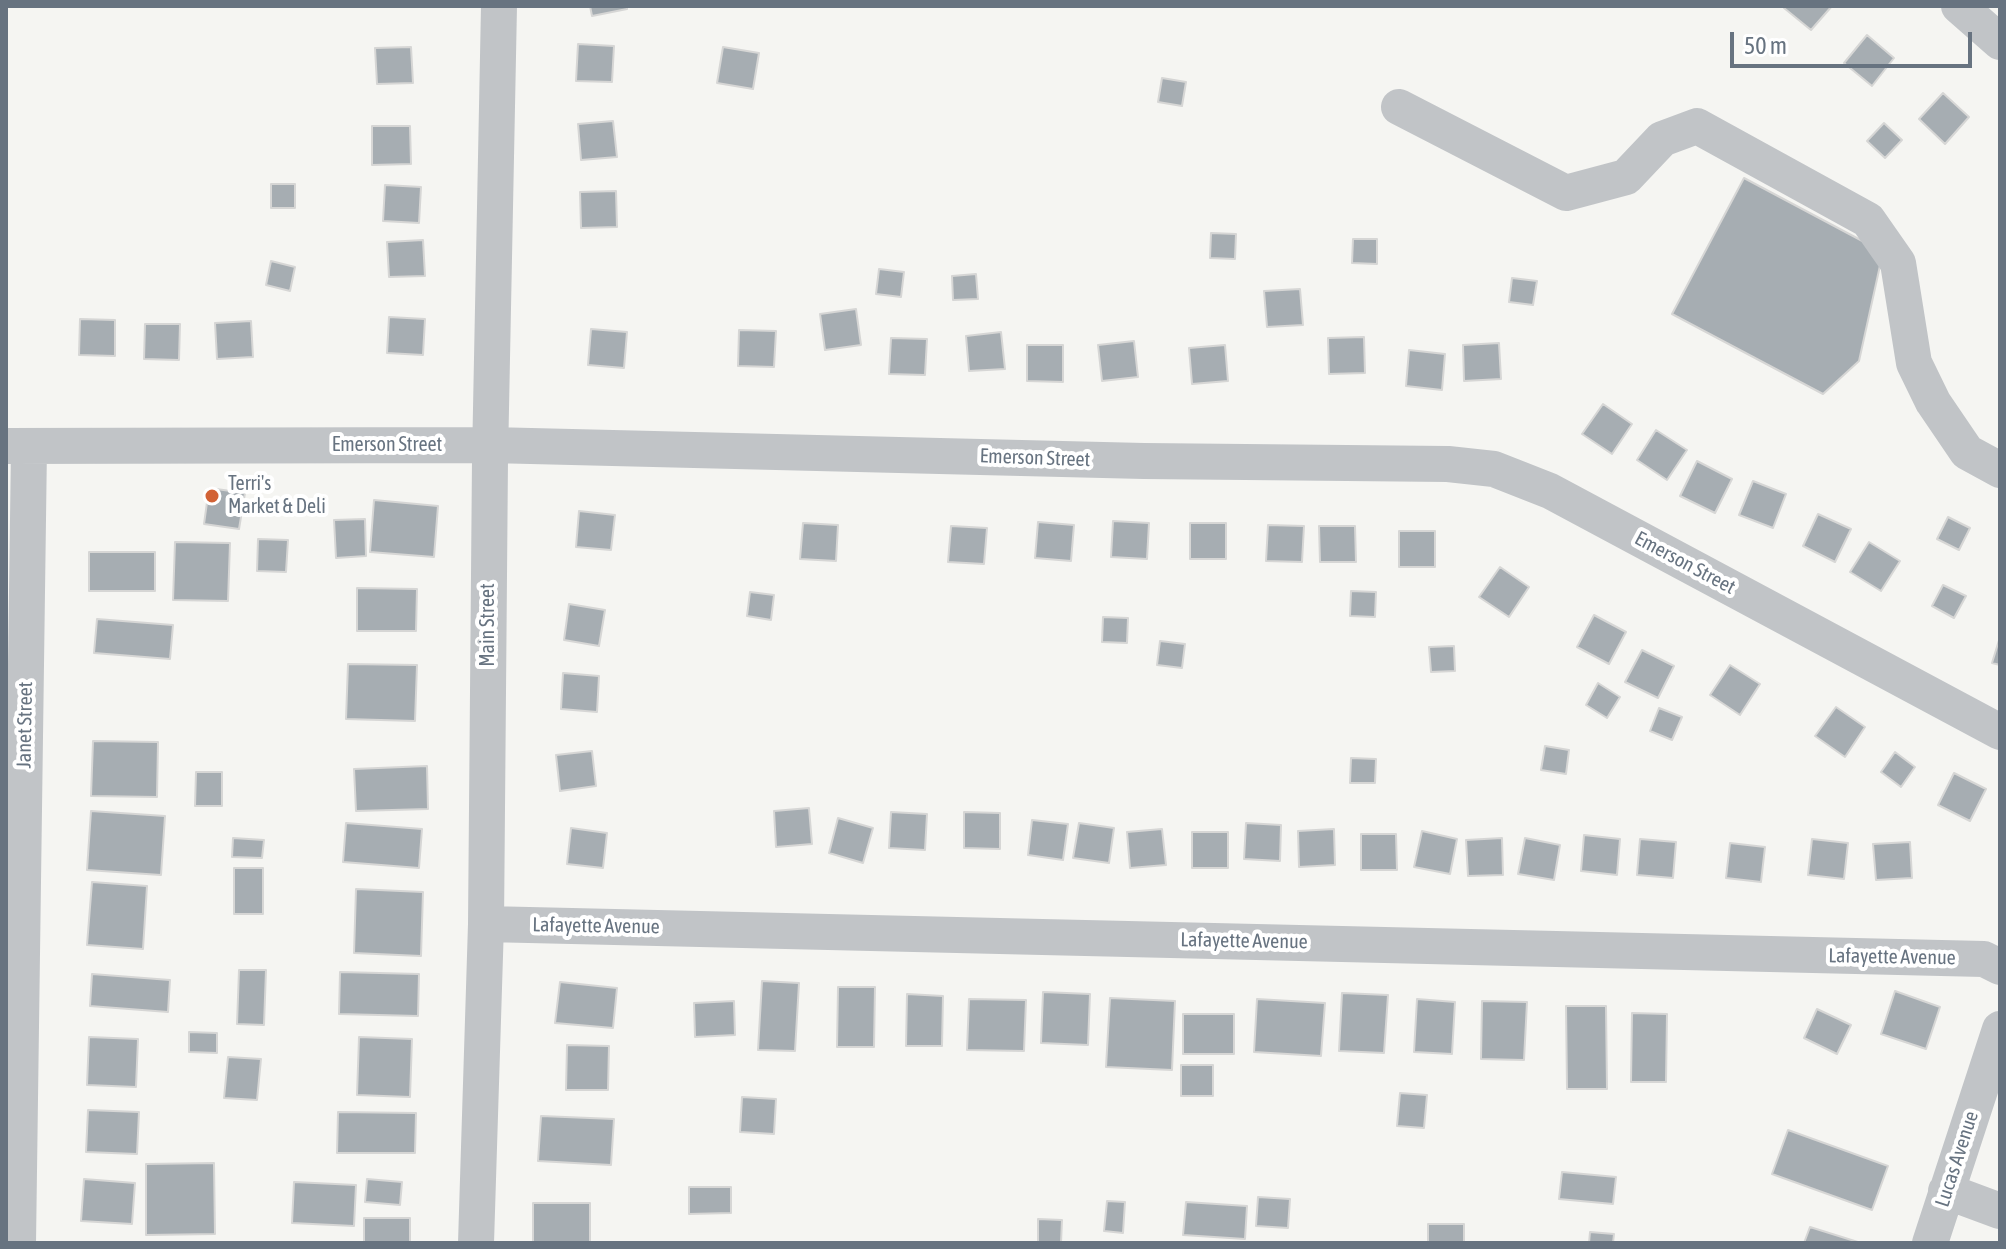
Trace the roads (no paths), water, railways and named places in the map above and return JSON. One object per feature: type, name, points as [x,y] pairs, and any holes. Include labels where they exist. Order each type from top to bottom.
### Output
[{"type":"street","name":"Main Street","points":[[476,1243],[486,924],[490,445],[499,6]]},
{"type":"street","points":[[1959,6],[2000,42]]},
{"type":"street","points":[[1399,107],[1566,193],[1626,177],[1662,139],[1697,126],[1868,220],[1898,263],[1914,363],[1933,402],[1967,452],[2000,470]]},
{"type":"street","name":"Emerson Street","points":[[18,446],[490,445],[1144,461],[1448,464],[1494,469],[1550,491],[2000,732]]},
{"type":"street","name":"Janet Street","points":[[18,446],[18,1243]]},
{"type":"street","name":"Lafayette Avenue","points":[[486,924],[1984,959],[2000,967]]},
{"type":"street","name":"Lucas Avenue","points":[[1930,1243],[2000,1029]]},
{"type":"street","points":[[1946,1191],[2000,1211]]},
{"type":"place","name":"Terri's Market & Deli","points":[[212,496]]}]
